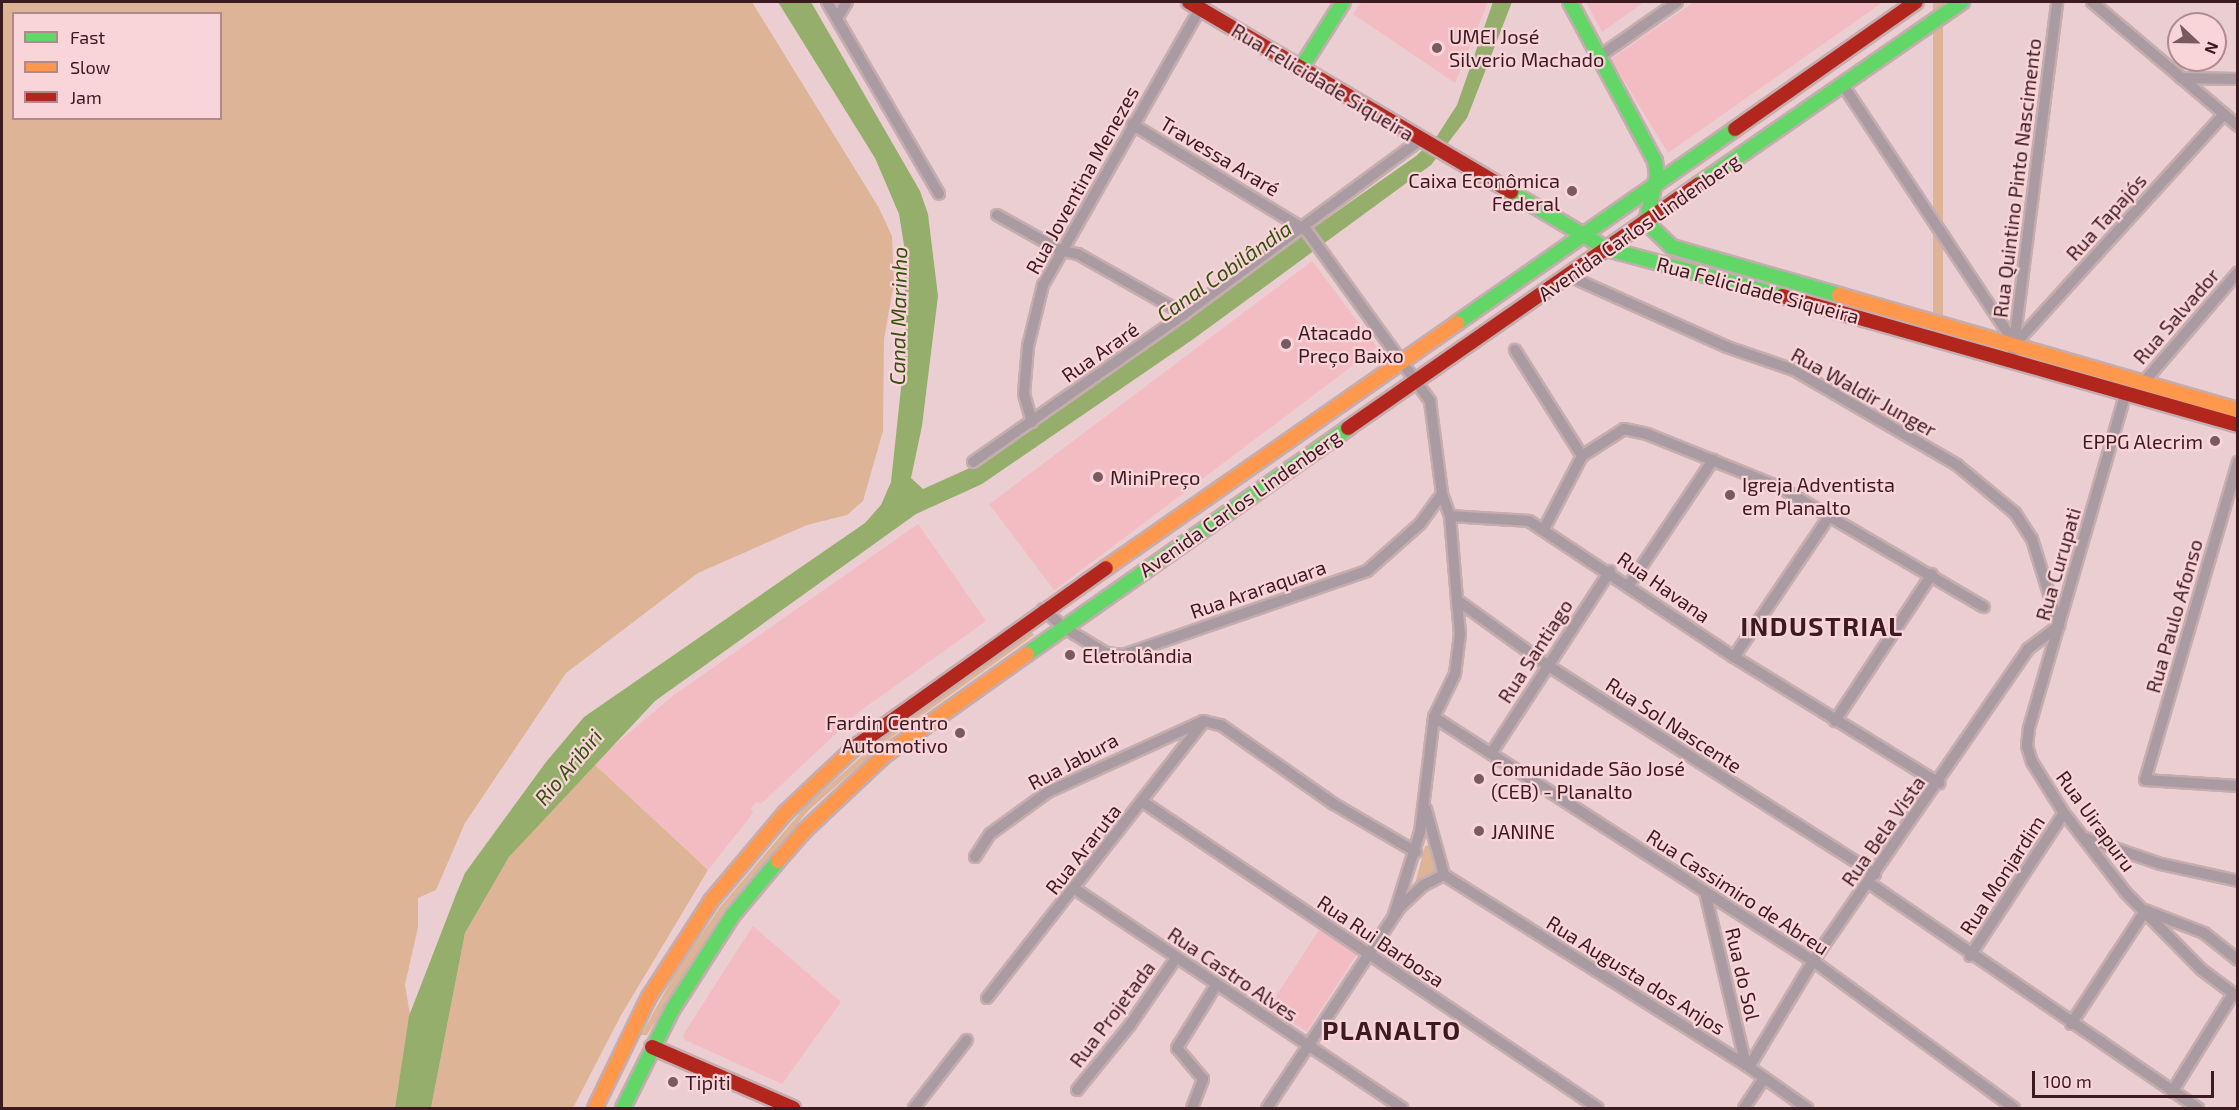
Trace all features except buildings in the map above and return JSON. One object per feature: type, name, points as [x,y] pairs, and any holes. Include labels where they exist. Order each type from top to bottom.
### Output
[{"type":"main road","points":[[1301,68],[1343,2]]},
{"type":"main road","points":[[1570,2],[1655,161],[1656,183],[1646,222]]},
{"type":"main road","name":"Avenida Carlos Lindenberg","points":[[622,1108],[652,1047],[727,924],[816,818],[899,743],[1962,2]]},
{"type":"main road","name":"Avenida Carlos Lindenberg","points":[[595,1108],[628,1037],[700,916],[746,855],[798,799],[883,723],[1911,3]]},
{"type":"main road","name":"Rua Felicidade Siqueira","points":[[1198,4],[1444,155],[1607,249],[2012,358],[2238,425]]},
{"type":"main road","name":"Rua Felicidade Siqueira","points":[[1630,201],[1646,222],[1672,247],[1701,257],[2015,344],[2238,410]]},
{"type":"main road","points":[[628,1037],[793,1108]]},
{"type":"street","points":[[827,2],[939,194]]},
{"type":"street","points":[[837,18],[847,2]]},
{"type":"street","points":[[1600,56],[1677,2]]},
{"type":"street","name":"Rua Quintino Pinto Nascimento","points":[[2012,358],[2057,2]]},
{"type":"street","points":[[2092,2],[2238,126]]},
{"type":"street","name":"Rua Joventina Menezes","points":[[1032,422],[1024,394],[1028,346],[1043,285],[1060,250],[1198,4]]},
{"type":"street","points":[[2181,78],[2238,79]]},
{"type":"street","points":[[1843,85],[2015,344]]},
{"type":"street","name":"Rua Tapajós","points":[[2015,344],[2224,114]]},
{"type":"street","name":"Travessa Araré","points":[[1132,124],[1305,229],[1418,380],[1430,401],[1442,494],[1450,516],[1460,634],[1455,674],[1434,717],[1416,852],[1394,915]]},
{"type":"street","name":"Rua Araré","points":[[973,462],[1305,229],[1422,141]]},
{"type":"street","points":[[997,215],[1060,250],[1078,254],[1184,314]]},
{"type":"street","name":"Rua Salvador","points":[[2143,383],[2238,272]]},
{"type":"street","name":"Rua Waldir Junger","points":[[1569,276],[1727,347],[1794,370],[1957,465],[2015,513],[2032,539],[2059,626]]},
{"type":"street","points":[[1515,350],[1582,456]]},
{"type":"street","name":"Rua Curupati","points":[[2027,746],[2028,729],[2126,392]]},
{"type":"street","points":[[1544,530],[1582,456],[1624,429],[1713,460],[1780,488],[1932,574],[1984,607]]},
{"type":"street","points":[[1629,585],[1713,460]]},
{"type":"street","name":"Rua Paulo Afonso","points":[[2238,462],[2145,780],[2238,786]]},
{"type":"street","name":"Rua Araraquara","points":[[1043,609],[1063,627],[1106,653],[1123,655],[1367,571],[1420,524],[1442,494]]},
{"type":"street","name":"Rua Havana","points":[[1450,516],[1510,517],[1544,530],[1734,657],[1939,783]]},
{"type":"street","points":[[1734,657],[1830,516]]},
{"type":"street","name":"Rua Santiago","points":[[1492,752],[1610,572]]},
{"type":"street","points":[[1835,721],[1932,574]]},
{"type":"street","name":"Rua Sol Nascente","points":[[1457,600],[1547,665],[1872,879],[1970,956],[2193,1107]]},
{"type":"street","name":"Rua Bela Vista","points":[[1748,1066],[1813,961],[1939,783],[2028,649],[2059,626]]},
{"type":"street","name":"Rua Cassimiro de Abreu","points":[[1434,717],[1492,752],[1813,961],[2014,1108]]},
{"type":"street","points":[[1204,721],[1230,731],[1334,804],[1416,852]]},
{"type":"street","name":"Rua Araruta","points":[[987,998],[1075,889],[1204,721]]},
{"type":"street","name":"Rua Jabura","points":[[975,857],[990,834],[1055,788],[1193,723],[1204,721]]},
{"type":"street","name":"Rua Uirapuru","points":[[2027,746],[2032,762],[2064,813],[2126,893],[2146,910],[2202,970],[2235,996]]},
{"type":"street","points":[[1267,1108],[1370,955],[1394,915],[1415,892],[1444,875],[1434,843],[1424,793]]},
{"type":"street","name":"Rua Rui Barbosa","points":[[1143,802],[1599,1108]]},
{"type":"street","name":"Rua Monjardim","points":[[1970,956],[2064,813]]},
{"type":"street","points":[[1419,838],[1427,836],[1434,843]]},
{"type":"street","points":[[2085,838],[2161,864],[2238,881]]},
{"type":"street","name":"Rua Augusta dos Anjos","points":[[1444,875],[1748,1066],[1807,1108]]},
{"type":"street","points":[[1406,885],[1415,892]]},
{"type":"street","name":"Rua Castro Alves","points":[[1075,889],[1402,1108]]},
{"type":"street","name":"Rua do Sol","points":[[1705,892],[1748,1066]]},
{"type":"street","points":[[2071,1024],[2146,910]]},
{"type":"street","name":"Rua Uirapuru","points":[[2146,910],[2204,933],[2238,960]]},
{"type":"street","name":"Rua Projetada","points":[[1077,1090],[1130,1025],[1176,958]]},
{"type":"street","points":[[1192,1108],[1203,1079],[1176,1048],[1216,985]]},
{"type":"street","points":[[2172,1092],[2235,996]]},
{"type":"street","points":[[914,1108],[968,1040]]},
{"type":"street","points":[[1744,1108],[1764,1078]]},
{"type":"shaded area","points":[[2,2],[752,2],[879,208],[892,236],[894,283],[884,339],[883,431],[863,501],[847,515],[807,525],[698,573],[566,673],[465,823],[436,890],[418,898],[418,927],[405,985],[410,1014],[395,1108],[2,1108]]},
{"type":"shaded area","name":"UMEI José Silverio Machado","points":[[1361,2],[1488,2],[1455,83],[1353,14]]},
{"type":"shaded area","points":[[1586,2],[1644,2],[1602,32]]},
{"type":"shaded area","points":[[1694,2],[1883,2],[1668,153],[1611,59]]},
{"type":"shaded area","points":[[1933,2],[1943,2],[1943,330],[1933,330]]},
{"type":"shaded area","points":[[1312,261],[1377,347],[1054,590],[989,504]]},
{"type":"shaded area","points":[[918,524],[986,621],[860,711],[761,804],[756,802],[751,808],[753,813],[708,870],[593,763],[674,695]]},
{"type":"shaded area","points":[[1031,631],[1034,635],[893,736],[809,810],[724,910],[647,1035],[641,1035],[677,970],[720,907],[805,807],[890,731]]},
{"type":"shaded area","points":[[593,763],[708,870],[620,1017],[573,1108],[431,1108],[465,933],[509,857]]},
{"type":"shaded area","points":[[1429,845],[1437,871],[1415,884],[1425,846]]},
{"type":"shaded area","points":[[753,926],[841,1002],[782,1084],[685,1040],[683,1035]]},
{"type":"shaded area","points":[[1319,930],[1357,955],[1307,1032],[1269,1007]]},
{"type":"water","name":"Rio Aribiri","points":[[778,2],[811,2],[920,191],[928,214],[938,296],[922,426],[911,478],[923,489],[972,467],[1416,156],[1437,136],[1457,105],[1493,2],[1512,2],[1467,118],[1431,165],[1192,340],[982,484],[916,514],[655,701],[509,857],[465,933],[431,1108],[395,1108],[409,1016],[465,873],[546,762],[584,717],[865,523],[881,505],[891,482],[906,341],[904,245],[899,214],[875,158]]},
{"type":"traffic: fast","points":[[1301,68],[1343,2]]},
{"type":"traffic: fast","points":[[1570,2],[1655,161],[1657,175],[1646,222],[1672,247],[1839,295]]},
{"type":"traffic: fast","points":[[1699,184],[1962,2]]},
{"type":"traffic: fast","points":[[1457,323],[1735,129]]},
{"type":"traffic: fast","points":[[1511,192],[1607,249],[1782,296]]},
{"type":"traffic: fast","points":[[1027,654],[1348,428]]},
{"type":"traffic: fast","points":[[623,1108],[672,1010],[732,916],[778,861]]},
{"type":"traffic: slow","points":[[1839,295],[2238,410]]},
{"type":"traffic: slow","points":[[1106,568],[1457,323]]},
{"type":"traffic: slow","points":[[778,861],[804,831],[885,755],[1027,654]]},
{"type":"traffic: slow","points":[[595,1108],[649,997],[711,901],[785,813],[855,747]]},
{"type":"traffic: jam","points":[[1189,2],[1511,192]]},
{"type":"traffic: jam","points":[[1735,129],[1916,2]]},
{"type":"traffic: jam","points":[[1348,428],[1699,184]]},
{"type":"traffic: jam","points":[[1782,296],[2238,425]]},
{"type":"traffic: jam","points":[[855,747],[1106,568]]},
{"type":"traffic: jam","points":[[652,1047],[793,1108]]},
{"type":"place","name":"UMEI José Silverio Machado","points":[[1437,48]]},
{"type":"place","name":"Caixa Econômica Federal","points":[[1572,191]]},
{"type":"place","name":"Atacado Preço Baixo","points":[[1286,344]]},
{"type":"place","name":"EPPG Alecrim","points":[[2215,441]]},
{"type":"place","name":"MiniPreço","points":[[1098,477]]},
{"type":"place","name":"Igreja Adventista em Planalto","points":[[1730,495]]},
{"type":"place","name":"Eletrolândia","points":[[1070,655]]},
{"type":"place","name":"Fardin Centro Automotivo","points":[[960,733]]},
{"type":"place","name":"Comunidade São José (CEB) - Planalto","points":[[1479,779]]},
{"type":"place","name":"JANINE","points":[[1479,831]]},
{"type":"place","name":"Tipiti","points":[[673,1082]]},
{"type":"district","name":"INDUSTRIAL","points":[[1822,626]]},
{"type":"district","name":"PLANALTO","points":[[1392,1030]]},
{"type":"water label","name":"Canal Cobilândia","points":[[1224,271]]},
{"type":"water label","name":"Canal Marinho","points":[[898,316]]}]
